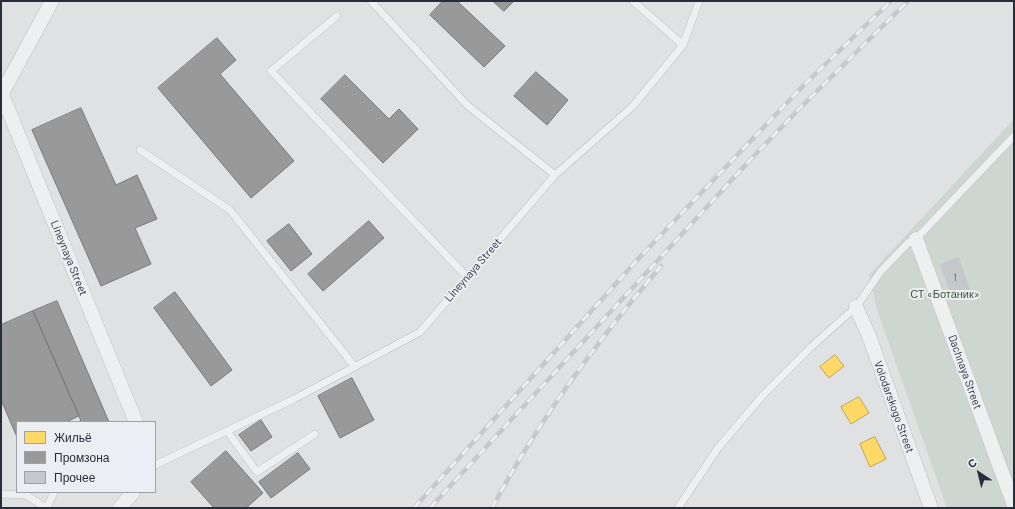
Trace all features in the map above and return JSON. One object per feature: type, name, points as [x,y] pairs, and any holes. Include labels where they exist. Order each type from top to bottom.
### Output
[{"type":"street","points":[[1,95],[52,1]]},
{"type":"street","name":"Lineynaya Street","points":[[1,95],[136,421]]},
{"type":"street","name":"Dachnaya Street","points":[[916,239],[1014,505]]},
{"type":"street","name":"Volodarskogo Street","points":[[856,306],[869,336],[931,508]]},
{"type":"street","points":[[120,508],[132,493]]},
{"type":"lane","points":[[371,1],[467,104],[555,175]]},
{"type":"lane","points":[[632,1],[683,45]]},
{"type":"lane","name":"Lineynaya Street","points":[[156,465],[294,399],[420,332],[555,175],[632,106],[683,45],[699,1]]},
{"type":"lane","points":[[337,16],[270,71],[467,277]]},
{"type":"lane","points":[[678,508],[718,448],[763,395],[812,346],[856,306],[881,271],[908,243],[916,239],[1014,136]]},
{"type":"lane","points":[[140,150],[230,210],[355,367]]},
{"type":"lane","points":[[227,431],[257,472],[315,434]]},
{"type":"lane","points":[[1,494],[26,495],[46,508],[54,493]]},
{"type":"green space","name":"СТ «Ботаник»","points":[[1014,119],[1014,508],[947,508],[876,307],[869,275]]},
{"type":"building: Жильё","points":[[835,355],[844,366],[829,378],[820,367]]},
{"type":"building: Жильё","points":[[859,397],[869,413],[851,424],[841,407]]},
{"type":"building: Жильё","points":[[875,437],[886,459],[870,467],[860,444]]},
{"type":"building: Промзона","points":[[443,1],[457,1],[505,46],[484,67],[430,15]]},
{"type":"building: Промзона","points":[[493,1],[514,1],[504,11]]},
{"type":"building: Промзона","points":[[217,38],[236,60],[220,74],[294,161],[251,198],[158,88]]},
{"type":"building: Промзона","points":[[536,72],[568,100],[547,125],[514,96]]},
{"type":"building: Промзона","points":[[345,75],[389,119],[399,109],[418,129],[383,163],[321,99]]},
{"type":"building: Промзона","points":[[81,108],[116,185],[137,175],[157,219],[135,228],[151,264],[101,286],[32,130]]},
{"type":"building: Промзона","points":[[369,221],[384,238],[323,291],[308,274]]},
{"type":"building: Промзона","points":[[289,224],[312,254],[291,271],[267,241]]},
{"type":"building: Промзона","points":[[175,292],[232,370],[211,386],[154,308]]},
{"type":"building: Промзона","points":[[57,301],[109,421],[81,421],[33,311]]},
{"type":"building: Промзона","points":[[33,311],[79,416],[68,421],[16,421],[16,435],[1,400],[1,325]]},
{"type":"building: Промзона","points":[[352,378],[374,420],[340,438],[318,396]]},
{"type":"building: Промзона","points":[[261,420],[272,437],[251,451],[239,435]]},
{"type":"building: Промзона","points":[[226,451],[263,493],[246,508],[214,508],[191,482]]},
{"type":"building: Промзона","points":[[298,453],[310,469],[271,498],[259,482]]},
{"type":"building: Прочее","points":[[959,257],[971,292],[952,298],[940,264]]},
{"type":"railway","points":[[414,508],[640,257],[805,84],[891,1]]},
{"type":"railway","points":[[430,508],[751,159],[908,1]]},
{"type":"railway","points":[[492,508],[529,444],[570,382],[614,323],[661,266]]}]
